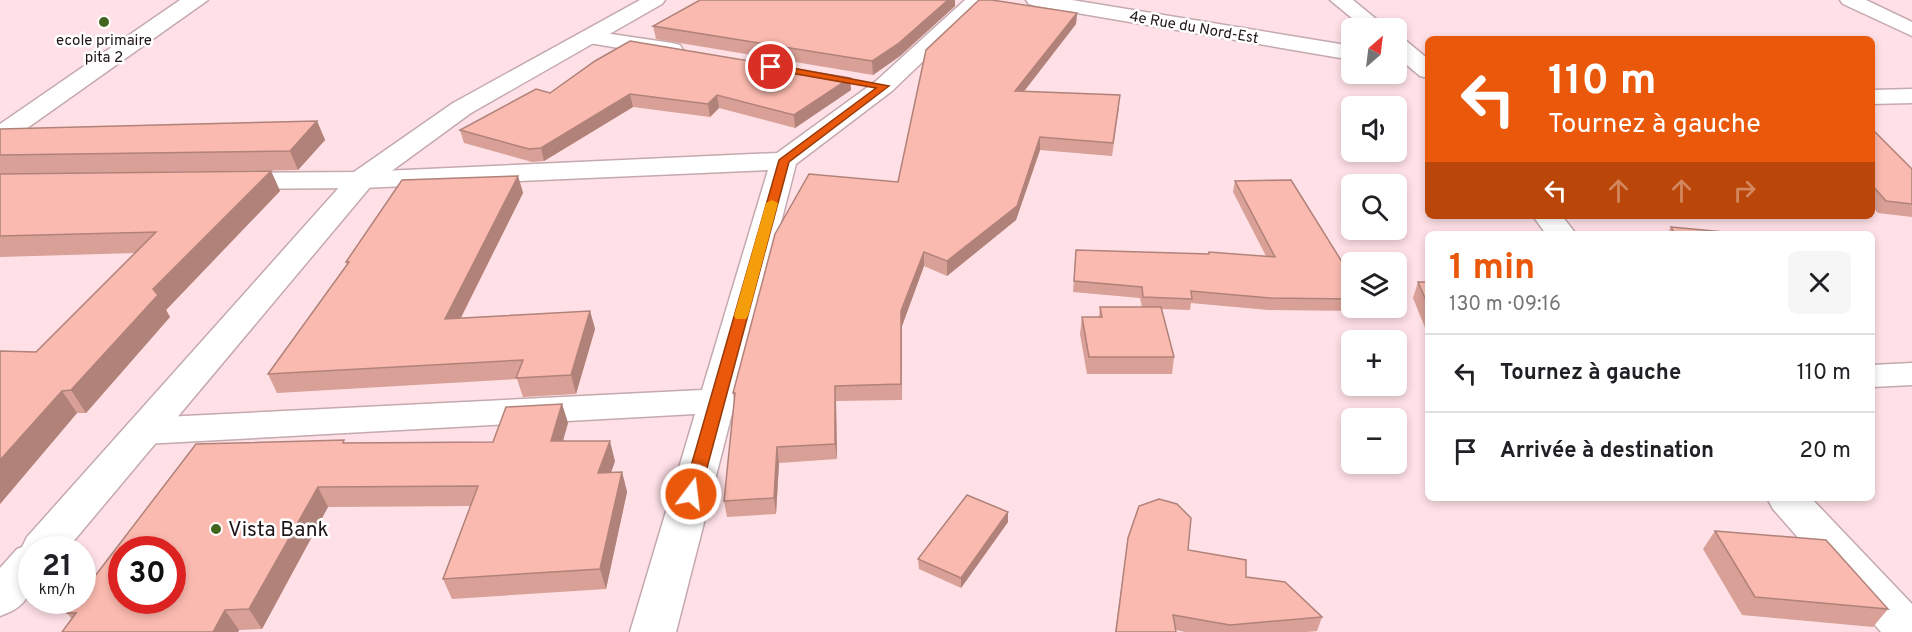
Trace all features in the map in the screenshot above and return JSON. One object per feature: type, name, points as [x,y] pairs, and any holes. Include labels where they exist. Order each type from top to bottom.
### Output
[{"type":"main road","points":[[0,136],[187,4],[198,0]]},
{"type":"main road","points":[[53,536],[361,180],[462,108],[655,0]]},
{"type":"main road","points":[[209,181],[361,180],[784,160],[884,86],[977,0]]},
{"type":"main road","name":"4e Rue du Nord-Est","points":[[1036,0],[1341,51]]},
{"type":"main road","points":[[1340,0],[1363,18]]},
{"type":"main road","points":[[1850,0],[1912,30]]},
{"type":"main road","points":[[591,37],[697,54]]},
{"type":"main road","points":[[1407,53],[1425,67]]},
{"type":"main road","points":[[1407,64],[1425,68]]},
{"type":"main road","points":[[849,80],[884,86]]},
{"type":"main road","points":[[1875,97],[1912,96]]},
{"type":"main road","points":[[653,632],[784,160]]},
{"type":"main road","points":[[1549,219],[1559,231]]},
{"type":"main road","points":[[1875,376],[1912,374]]},
{"type":"main road","points":[[144,431],[717,401]]},
{"type":"main road","points":[[1790,501],[1909,632]]},
{"type":"main road","points":[[0,598],[18,577]]},
{"type":"building","points":[[700,0],[948,0],[899,43],[872,61],[653,26]]},
{"type":"building","points":[[979,0],[1077,13],[1015,91],[1120,95],[1113,143],[1040,137],[1017,206],[947,261],[924,252],[901,311],[901,384],[835,386],[835,444],[777,447],[774,498],[724,501],[735,393],[733,393],[775,234],[809,174],[898,182],[926,50]]},
{"type":"building","points":[[630,41],[850,78],[794,115],[717,95],[708,104],[630,94],[541,148],[529,149],[460,130],[536,89],[550,93],[595,61]]},
{"type":"building","points":[[317,121],[290,151],[0,155],[0,129]]},
{"type":"building","points":[[1875,132],[1912,169],[1912,204],[1886,201],[1875,188]]},
{"type":"building","points":[[271,171],[153,289],[158,295],[71,390],[62,391],[0,460],[0,351],[36,352],[156,232],[0,236],[0,174]]},
{"type":"building","points":[[518,176],[445,319],[590,311],[571,375],[516,378],[523,360],[268,374],[349,262],[346,262],[402,180]]},
{"type":"building","points":[[1291,180],[1341,260],[1341,299],[1270,298],[1191,291],[1192,299],[1143,297],[1142,287],[1074,281],[1076,250],[1209,254],[1209,252],[1275,257],[1235,181]]},
{"type":"building","points":[[1671,227],[1714,231],[1673,231]]},
{"type":"building","points":[[1418,282],[1425,282],[1425,298]]},
{"type":"building","points":[[1100,307],[1161,307],[1174,357],[1089,357],[1082,317],[1102,317]]},
{"type":"building","points":[[562,404],[551,441],[610,441],[598,473],[622,472],[600,569],[443,579],[478,486],[318,487],[249,609],[225,610],[213,632],[62,632],[75,614],[96,614],[96,575],[108,559],[108,614],[186,614],[186,536],[126,536],[196,444],[344,440],[343,443],[493,442],[506,407]]},
{"type":"building","points":[[967,495],[1008,512],[961,578],[918,559]]},
{"type":"building","points":[[1159,499],[1177,504],[1191,518],[1188,550],[1246,560],[1246,577],[1285,582],[1322,617],[1230,625],[1173,615],[1176,632],[1116,632],[1128,538],[1139,506]]},
{"type":"building","points":[[1715,531],[1826,540],[1888,609],[1755,597]]},
{"type":"slow traffic","points":[[741,316],[772,203]]},
{"type":"place","name":"ecole primaire pita 2","points":[[104,22]]},
{"type":"place","name":"Vista Bank","points":[[216,529]]},
{"type":"route","points":[[691,494],[784,160],[884,86],[771,67]]}]
